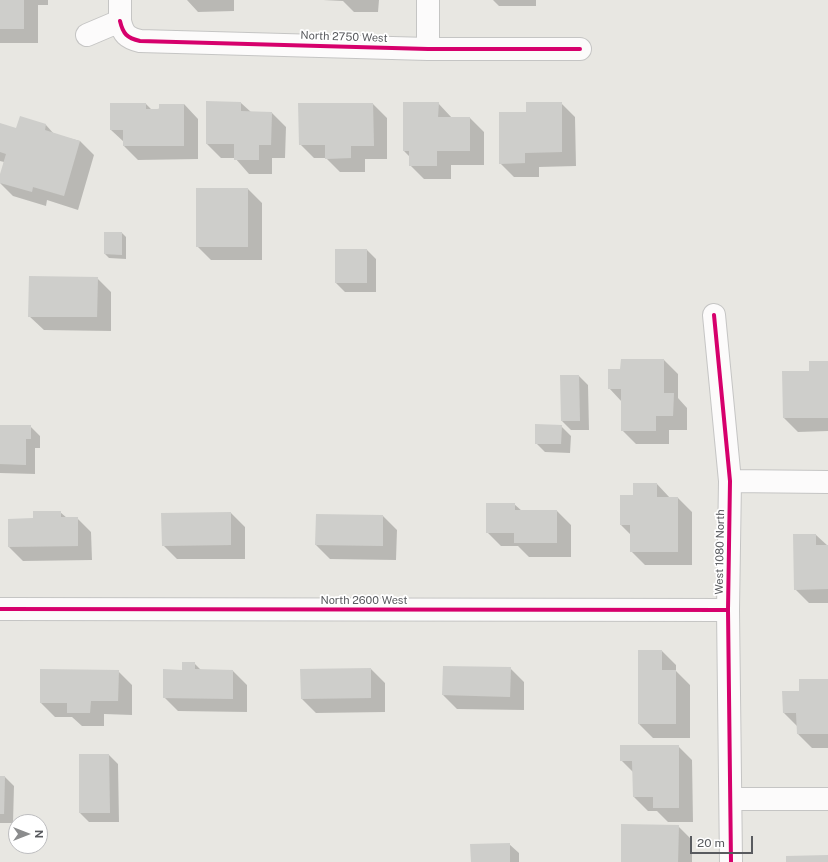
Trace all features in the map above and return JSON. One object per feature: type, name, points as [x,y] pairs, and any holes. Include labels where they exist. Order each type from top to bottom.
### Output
[{"type":"street","points":[[87,35],[120,21],[120,0]]},
{"type":"street","points":[[428,0],[428,49]]},
{"type":"street","name":"North 2750 West","points":[[120,21],[122,31],[128,38],[140,41],[428,49],[580,49]]},
{"type":"street","name":"West 1080 North","points":[[714,315],[730,481],[728,610],[732,799],[731,862]]},
{"type":"street","points":[[730,481],[828,482]]},
{"type":"street","name":"North 2600 West","points":[[0,609],[728,610]]},
{"type":"street","points":[[732,799],[828,799]]},
{"type":"building","points":[[0,0],[24,0],[24,29],[0,29]]},
{"type":"building","points":[[206,101],[241,102],[241,111],[272,112],[271,145],[259,145],[259,160],[234,160],[234,144],[206,144]]},
{"type":"building","points":[[403,102],[439,102],[438,117],[470,117],[470,151],[437,151],[437,166],[409,166],[409,151],[403,151]]},
{"type":"building","points":[[526,102],[562,102],[562,152],[525,153],[525,163],[499,164],[499,112],[526,112]]},
{"type":"building","points":[[110,103],[146,103],[146,109],[159,109],[159,104],[184,104],[184,146],[123,146],[123,130],[110,130]]},
{"type":"building","points":[[298,103],[373,103],[374,146],[351,146],[351,158],[325,159],[325,145],[299,145]]},
{"type":"building","points":[[20,116],[46,124],[45,130],[80,141],[64,196],[33,187],[32,192],[0,183],[0,174],[6,154],[0,152],[0,123],[16,128]]},
{"type":"building","points":[[196,188],[248,188],[248,247],[196,247]]},
{"type":"building","points":[[104,232],[122,232],[122,255],[104,254]]},
{"type":"building","points":[[335,249],[367,249],[367,283],[335,283]]},
{"type":"building","points":[[29,276],[98,277],[97,317],[28,317]]},
{"type":"building","points":[[621,359],[664,359],[664,393],[674,393],[673,416],[656,416],[656,431],[621,431],[621,389],[608,389],[608,369],[620,369]]},
{"type":"building","points":[[809,361],[828,361],[828,418],[783,418],[782,371],[809,371]]},
{"type":"building","points":[[560,375],[579,375],[580,421],[561,421]]},
{"type":"building","points":[[535,424],[562,425],[561,444],[535,444]]},
{"type":"building","points":[[0,425],[31,425],[31,439],[26,439],[26,465],[0,464]]},
{"type":"building","points":[[633,483],[657,483],[657,497],[678,497],[678,552],[630,552],[630,525],[620,525],[620,495],[633,495]]},
{"type":"building","points":[[486,503],[515,503],[515,510],[557,510],[557,543],[514,543],[514,533],[486,533]]},
{"type":"building","points":[[33,511],[61,511],[61,517],[78,517],[78,546],[8,547],[8,519],[33,518]]},
{"type":"building","points":[[231,512],[231,545],[162,546],[161,513]]},
{"type":"building","points":[[316,514],[383,515],[383,546],[315,545]]},
{"type":"building","points":[[793,534],[816,534],[816,545],[828,545],[828,589],[794,590]]},
{"type":"building","points":[[638,650],[662,650],[662,670],[676,670],[676,724],[638,724]]},
{"type":"building","points":[[182,662],[195,662],[195,669],[233,670],[233,699],[163,698],[163,669],[182,670]]},
{"type":"building","points":[[443,666],[511,667],[510,697],[442,695]]},
{"type":"building","points":[[371,668],[371,698],[301,699],[300,669]]},
{"type":"building","points":[[40,669],[119,670],[118,701],[91,701],[90,713],[67,713],[67,703],[40,703]]},
{"type":"building","points":[[799,679],[828,679],[828,734],[797,734],[796,713],[783,713],[782,691],[799,691]]},
{"type":"building","points":[[620,745],[679,745],[679,808],[653,808],[653,797],[633,797],[632,761],[620,761]]},
{"type":"building","points":[[79,754],[109,754],[110,813],[79,813]]},
{"type":"building","points":[[0,776],[5,776],[4,814],[0,814]]},
{"type":"building","points":[[621,824],[679,825],[678,862],[621,862]]},
{"type":"building","points":[[510,843],[510,862],[471,862],[470,844]]},
{"type":"building","points":[[828,855],[828,862],[786,862],[786,856]]},
{"type":"cycle path","points":[[120,21],[126,35],[140,41],[428,49],[580,49]]},
{"type":"cycle path","points":[[714,315],[730,481],[728,610],[731,862]]},
{"type":"cycle path","points":[[0,609],[728,610]]}]
